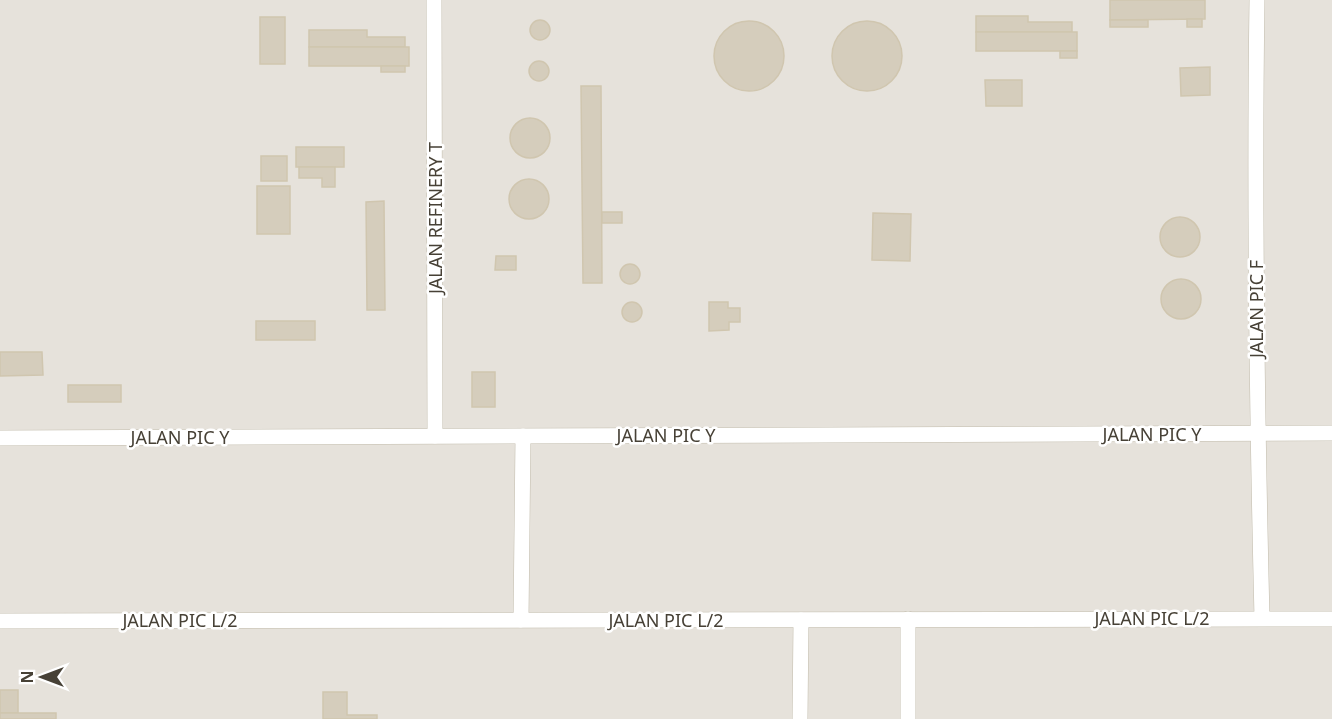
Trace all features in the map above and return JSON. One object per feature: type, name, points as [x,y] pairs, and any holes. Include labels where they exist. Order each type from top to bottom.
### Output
[{"type":"street","name":"JALAN REFINERY T","points":[[434,0],[435,436]]},
{"type":"street","name":"JALAN PIC F","points":[[1257,0],[1255,135],[1262,618]]},
{"type":"street","name":"JALAN PIC Y","points":[[0,438],[1332,433]]},
{"type":"street","points":[[521,620],[523,436]]},
{"type":"street","points":[[908,619],[908,719]]},
{"type":"street","name":"JALAN PIC L/2","points":[[0,621],[1332,619]]},
{"type":"street","points":[[800,719],[801,620]]},
{"type":"shaded area","points":[[0,0],[1332,0],[1332,719],[0,719]]},
{"type":"building","points":[[1110,0],[1205,0],[1205,19],[1110,20]]},
{"type":"building","points":[[976,16],[1028,16],[1028,22],[1072,22],[1072,32],[976,32]]},
{"type":"building","points":[[260,17],[285,17],[285,64],[260,64]]},
{"type":"building","points":[[1187,19],[1202,19],[1202,27],[1187,27]]},
{"type":"building","points":[[540,20],[547,23],[550,30],[547,37],[540,40],[533,37],[530,30],[533,23]]},
{"type":"building","points":[[1110,20],[1148,20],[1148,27],[1110,27]]},
{"type":"building","points":[[749,21],[762,24],[774,31],[781,43],[784,56],[781,69],[774,81],[762,88],[749,91],[736,88],[724,81],[717,69],[714,56],[717,43],[724,31],[736,24]]},
{"type":"building","points":[[867,21],[880,24],[892,31],[899,43],[902,56],[899,69],[892,81],[880,88],[867,91],[854,88],[842,81],[835,69],[832,56],[835,43],[842,31],[854,24]]},
{"type":"building","points":[[309,30],[367,30],[367,37],[405,37],[405,47],[309,47]]},
{"type":"building","points":[[976,32],[1077,32],[1077,51],[976,51]]},
{"type":"building","points":[[309,47],[409,47],[409,66],[309,66]]},
{"type":"building","points":[[1060,51],[1077,51],[1077,58],[1060,58]]},
{"type":"building","points":[[539,61],[546,64],[549,71],[546,78],[539,81],[532,78],[529,71],[532,64]]},
{"type":"building","points":[[381,66],[405,66],[405,72],[381,72]]},
{"type":"building","points":[[1210,67],[1210,95],[1181,96],[1180,68]]},
{"type":"building","points":[[985,80],[1022,80],[1022,106],[986,106]]},
{"type":"building","points":[[581,86],[601,86],[602,283],[583,283]]},
{"type":"building","points":[[530,118],[544,124],[550,138],[544,152],[530,158],[516,152],[510,138],[516,124]]},
{"type":"building","points":[[296,147],[344,147],[344,167],[296,167]]},
{"type":"building","points":[[261,156],[287,156],[287,181],[261,181]]},
{"type":"building","points":[[299,167],[335,167],[335,187],[322,187],[322,178],[299,178]]},
{"type":"building","points":[[529,179],[543,185],[549,199],[543,213],[529,219],[515,213],[509,199],[515,185]]},
{"type":"building","points":[[257,186],[290,186],[290,234],[257,234]]},
{"type":"building","points":[[384,201],[385,310],[367,310],[366,202]]},
{"type":"building","points":[[602,212],[622,212],[622,223],[602,223]]},
{"type":"building","points":[[873,213],[911,214],[910,261],[872,260]]},
{"type":"building","points":[[1180,217],[1194,223],[1200,237],[1194,251],[1180,257],[1166,251],[1160,237],[1166,223]]},
{"type":"building","points":[[496,256],[516,256],[516,270],[495,270]]},
{"type":"building","points":[[630,264],[637,267],[640,274],[637,281],[630,284],[623,281],[620,274],[623,267]]},
{"type":"building","points":[[1181,279],[1195,285],[1201,299],[1195,313],[1181,319],[1167,313],[1161,299],[1167,285]]},
{"type":"building","points":[[632,302],[639,305],[642,312],[639,319],[632,322],[625,319],[622,312],[625,305]]},
{"type":"building","points":[[709,302],[728,302],[728,308],[740,308],[740,322],[729,322],[729,330],[709,331]]},
{"type":"building","points":[[256,321],[315,321],[315,340],[256,340]]},
{"type":"building","points":[[0,352],[42,352],[43,375],[0,376]]},
{"type":"building","points":[[472,372],[495,372],[495,407],[472,407]]},
{"type":"building","points":[[68,385],[121,385],[121,402],[68,402]]},
{"type":"building","points":[[0,690],[18,690],[18,713],[0,713]]},
{"type":"building","points":[[323,692],[347,692],[347,715],[377,715],[377,719],[323,719]]},
{"type":"building","points":[[0,713],[56,713],[56,719],[0,719]]}]
